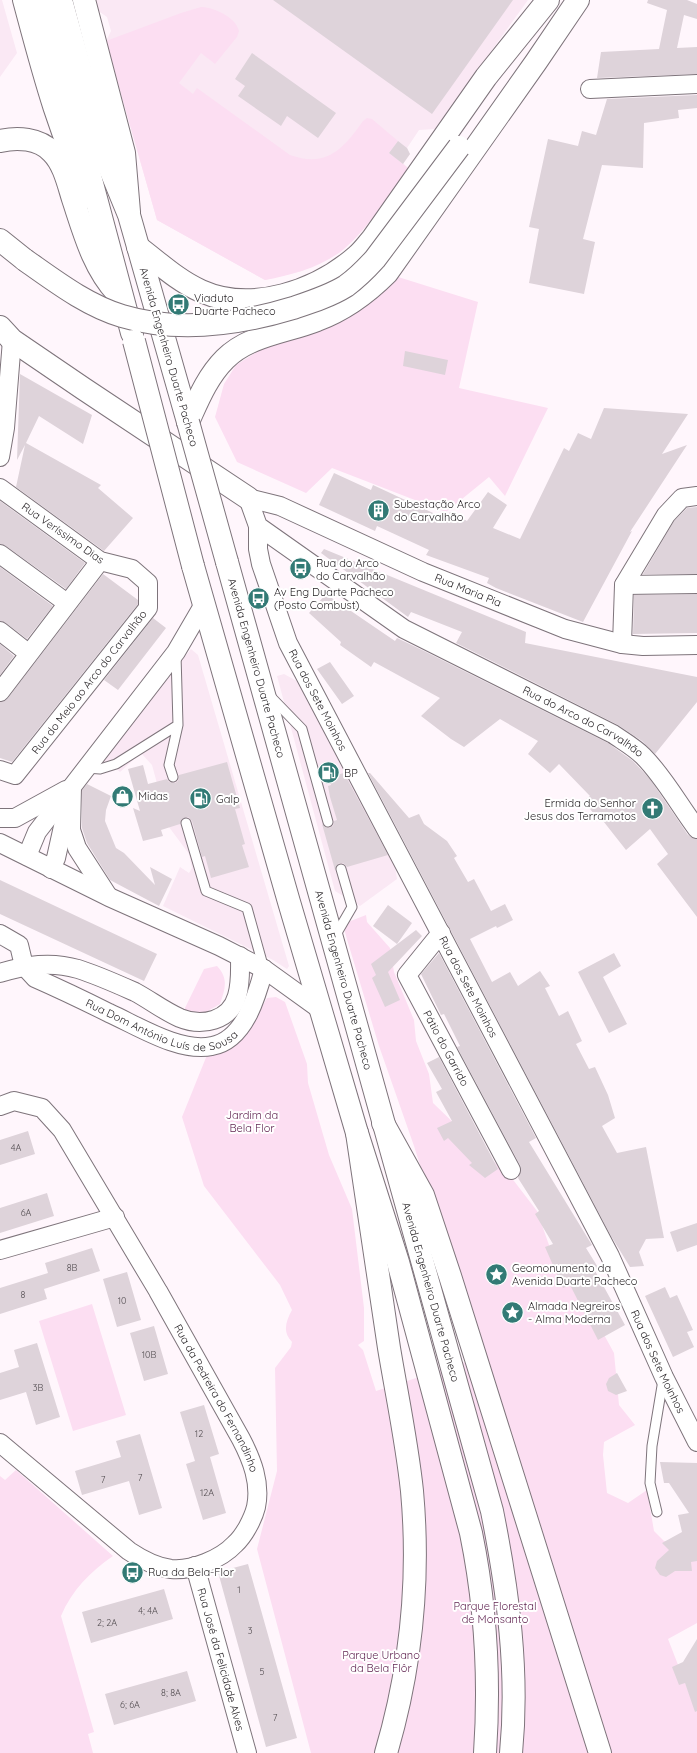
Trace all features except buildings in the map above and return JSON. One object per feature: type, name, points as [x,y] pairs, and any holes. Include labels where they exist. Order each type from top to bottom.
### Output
[{"type":"main road","points":[[24,0],[64,138],[78,172],[101,216]]},
{"type":"main road","points":[[43,0],[204,604],[357,1133],[398,1262],[471,1533],[478,1572],[486,1646],[485,1753]]},
{"type":"main road","name":"Avenida Engenheiro Duarte Pacheco","points":[[61,0],[104,154],[129,215],[228,562],[332,940],[482,1470],[500,1551],[506,1591],[514,1669],[514,1707],[511,1753]]},
{"type":"main road","name":"Avenida Engenheiro Duarte Pacheco","points":[[84,0],[122,146],[126,167],[129,215]]},
{"type":"main road","points":[[188,422],[211,375],[225,358],[237,349],[266,336],[318,320],[360,298],[387,273],[578,0]]},
{"type":"main road","points":[[0,240],[24,260],[80,297],[122,316],[166,324],[208,325],[230,323],[271,314],[324,297],[345,286],[360,275],[375,259],[502,87],[545,5]]},
{"type":"main road","points":[[138,247],[189,285],[214,296],[236,300],[266,299],[314,283],[331,275],[359,255],[374,238],[486,77],[545,5]]},
{"type":"main road","points":[[0,141],[10,139],[31,140],[43,144],[52,151],[65,173],[93,256],[109,284],[123,300]]},
{"type":"main road","points":[[4,333],[84,389],[248,498]]},
{"type":"main road","points":[[384,1123],[423,1195],[450,1276],[600,1753]]},
{"type":"main road","points":[[357,1133],[407,1452],[414,1527],[413,1595],[406,1669],[399,1708],[386,1753]]},
{"type":"street","points":[[590,89],[697,84]]},
{"type":"street","points":[[0,360],[4,333]]},
{"type":"street","points":[[0,456],[5,428],[4,333]]},
{"type":"street","name":"Rua Veríssimo Dias","points":[[0,488],[100,561],[132,570],[148,583]]},
{"type":"street","points":[[622,644],[624,585],[666,515],[682,498],[697,496]]},
{"type":"street","points":[[248,498],[258,526]]},
{"type":"street","name":"Rua Maria Pia","points":[[248,498],[280,506],[423,572],[565,630],[622,644],[643,646],[697,645]]},
{"type":"street","name":"Rua do Arco do Carvalhão","points":[[258,526],[404,629],[613,734],[628,744],[655,770],[697,829]]},
{"type":"street","name":"Rua dos Sete Moinhos","points":[[258,526],[258,549],[261,564],[288,643],[610,1256],[664,1377],[697,1442]]},
{"type":"street","points":[[0,554],[67,603]]},
{"type":"street","points":[[0,692],[28,653],[100,561]]},
{"type":"street","name":"Rua do Meio ao Arco do Carvalhão","points":[[7,772],[148,608],[148,583]]},
{"type":"street","points":[[624,585],[697,584]]},
{"type":"street","points":[[27,856],[37,832],[176,652],[204,604]]},
{"type":"street","points":[[0,632],[28,653]]},
{"type":"street","points":[[0,818],[15,818],[72,786]]},
{"type":"street","points":[[51,869],[56,858],[72,786]]},
{"type":"street","points":[[72,786],[72,830],[77,848],[89,870],[109,897]]},
{"type":"street","points":[[0,843],[109,897],[240,956],[264,969],[321,1010]]},
{"type":"street","name":"Pátio do Garrido","points":[[441,932],[407,975],[511,1170]]},
{"type":"street","points":[[0,934],[19,945],[24,966],[0,973]]},
{"type":"street","name":"Rua Dom António Luís de Sousa","points":[[24,966],[36,964],[77,969],[134,992],[180,1018],[200,1023],[213,1021],[231,1009],[237,996],[240,956]]},
{"type":"street","name":"Rua Dom António Luís de Sousa","points":[[24,966],[35,978],[164,1039],[201,1047],[219,1044],[232,1036],[254,1003],[264,969]]},
{"type":"street","name":"Rua da Pedreira do Fernandinho","points":[[0,1106],[14,1101],[42,1108],[62,1130],[162,1298],[252,1461],[257,1486],[256,1507],[248,1526],[236,1544],[216,1558],[195,1566]]},
{"type":"street","points":[[0,1250],[115,1217]]},
{"type":"street","points":[[0,1443],[129,1551],[140,1558],[171,1569],[195,1566]]},
{"type":"street","name":"Rua José da Felicidade Alves","points":[[195,1566],[247,1753]]},
{"type":"lane","points":[[173,777],[169,765],[178,725],[176,652]]},
{"type":"lane","points":[[262,688],[302,729],[328,822]]},
{"type":"lane","points":[[86,768],[100,769],[116,764],[178,725]]},
{"type":"lane","points":[[186,822],[206,891],[247,908],[264,969]]},
{"type":"lane","points":[[332,940],[352,908],[341,869]]},
{"type":"lane","points":[[657,1512],[650,1482],[651,1453],[664,1377]]},
{"type":"shaded area","points":[[0,0],[2,0],[17,53],[0,77]]},
{"type":"shaded area","points":[[94,0],[528,0],[435,129],[419,130],[407,148],[410,154],[403,163],[408,168],[358,235],[343,249],[302,271],[265,280],[157,220],[106,41],[111,31],[107,17],[97,10]]},
{"type":"shaded area","name":"Galp","points":[[191,649],[198,655],[289,966],[287,969],[273,960],[163,906],[180,867],[189,873],[192,868],[189,854],[169,827],[152,765],[141,753],[120,772],[111,763],[99,765]]},
{"type":"shaded area","name":"BP","points":[[284,674],[306,686],[392,848],[397,879],[360,906],[335,891],[277,676]]},
{"type":"green space","points":[[201,7],[218,11],[229,17],[237,26],[239,31],[237,37],[215,64],[201,53],[179,83],[193,94],[197,88],[290,155],[303,158],[314,159],[333,153],[348,140],[367,118],[372,119],[398,141],[389,153],[408,168],[362,231],[344,249],[326,261],[296,273],[265,280],[157,220],[106,41]]},
{"type":"green space","points":[[395,276],[478,302],[459,388],[548,408],[505,496],[489,477],[446,512],[332,468],[306,493],[237,462],[215,417],[224,384],[236,365],[268,345]]},
{"type":"green space","name":"Parque Florestal de Monsanto","points":[[366,915],[367,922],[390,948],[394,972],[414,1020],[416,1041],[429,1074],[433,1103],[514,1181],[537,1211],[562,1282],[573,1278],[614,1353],[619,1405],[635,1425],[604,1442],[603,1455],[607,1493],[628,1503],[647,1490],[654,1531],[664,1541],[690,1543],[697,1557],[697,1623],[668,1639],[694,1706],[697,1707],[697,1753],[311,1753],[257,1549],[277,1471],[275,1368],[291,1347],[292,1342],[287,1334],[286,1326],[292,1310],[280,1285],[204,1186],[182,1117],[207,1055],[261,1009],[267,998],[276,997],[285,1002],[307,1064],[308,1083],[329,1155],[352,1209],[364,1308],[364,1341],[358,1345],[363,1350],[376,1391],[481,1357],[414,1146],[379,1046],[346,936],[343,924]]},
{"type":"green space","points":[[217,966],[225,980],[220,1004],[199,1016],[184,1010],[204,969]]},
{"type":"green space","points":[[92,1304],[126,1415],[73,1431],[39,1321]]},
{"type":"green space","points":[[16,1470],[113,1556],[82,1582],[65,1607],[61,1616],[94,1732],[88,1734],[93,1753],[0,1753],[0,1476],[5,1480]]},
{"type":"place","name":"Viaduto Duarte Pacheco","points":[[178,304]]},
{"type":"place","name":"Subestação Arco do Carvalhão","points":[[378,510]]},
{"type":"place","name":"Rua do Arco do Carvalhão","points":[[301,569]]},
{"type":"place","name":"Av Eng Duarte Pacheco (Posto Combust)","points":[[259,598]]},
{"type":"place","name":"BP","points":[[328,773]]},
{"type":"place","name":"Midas","points":[[122,796]]},
{"type":"place","name":"Galp","points":[[201,799]]},
{"type":"place","name":"Ermida do Senhor Jesus dos Terramotos","points":[[652,809]]},
{"type":"place","name":"Geomonumento da Avenida Duarte Pacheco","points":[[496,1274]]},
{"type":"place","name":"Almada Negreiros - Alma Moderna","points":[[512,1312]]},
{"type":"place","name":"Rua da Bela-Flor","points":[[133,1572]]},
{"type":"park label","name":"Jardim da Bela Flor","points":[[252,1121]]},
{"type":"park label","name":"Parque Urbano da Bela Flôr","points":[[381,1661]]}]
